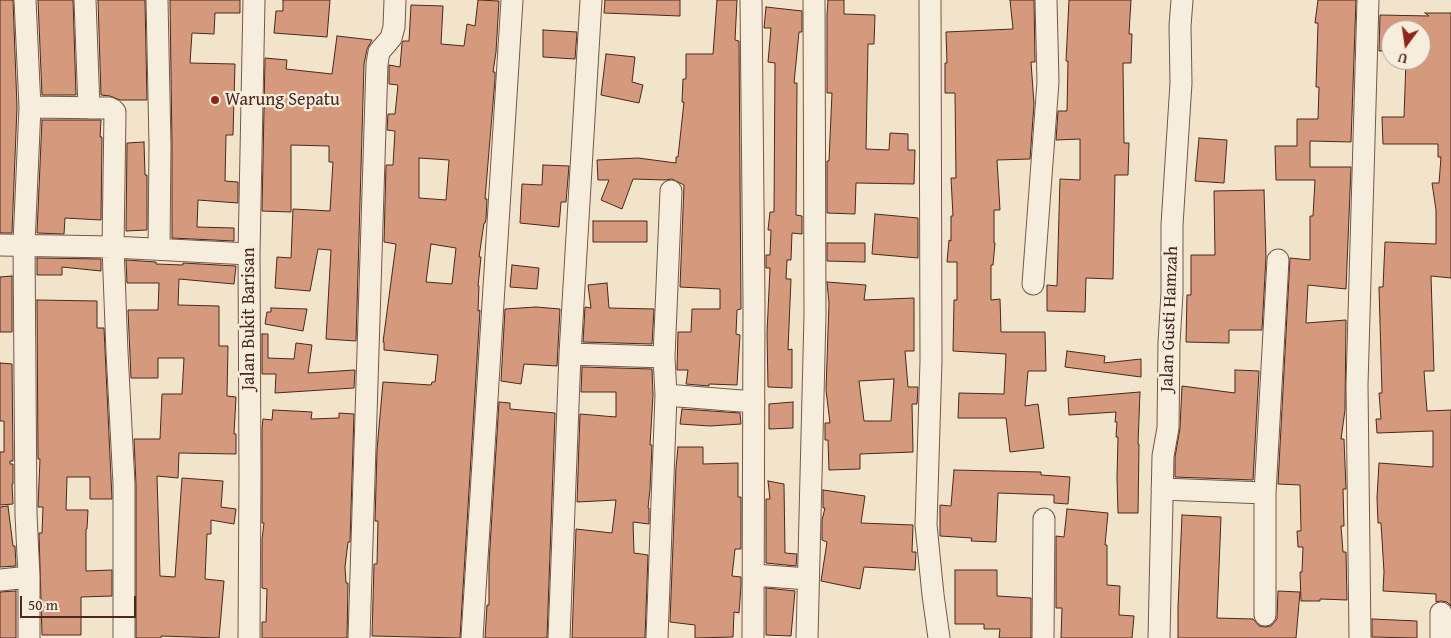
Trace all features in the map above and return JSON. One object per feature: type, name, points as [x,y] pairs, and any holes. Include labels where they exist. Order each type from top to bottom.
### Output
[{"type":"street","points":[[25,0],[30,107],[24,244],[29,638]]},
{"type":"street","points":[[85,0],[89,108]]},
{"type":"street","points":[[157,0],[160,145],[159,249]]},
{"type":"street","name":"Jalan Bukit Barisan","points":[[249,638],[249,254],[254,0]]},
{"type":"street","points":[[359,638],[376,72],[379,52],[391,38],[394,27],[395,0]]},
{"type":"street","points":[[472,638],[512,0]]},
{"type":"street","points":[[558,638],[570,354],[591,0]]},
{"type":"street","points":[[751,0],[754,402],[753,638]]},
{"type":"street","points":[[807,638],[815,315],[814,0]]},
{"type":"street","points":[[930,0],[931,361],[926,525],[939,638]]},
{"type":"street","points":[[1033,284],[1048,82],[1046,0]]},
{"type":"street","name":"Jalan Gusti Hamzah","points":[[1159,638],[1163,456],[1168,428],[1172,225],[1181,83],[1180,26],[1182,0]]},
{"type":"street","points":[[1360,638],[1357,385],[1368,0]]},
{"type":"street","points":[[30,107],[109,108],[115,112],[114,247],[124,484],[124,638]]},
{"type":"street","points":[[657,638],[666,396],[664,357],[671,191]]},
{"type":"street","points":[[0,245],[114,247],[249,254]]},
{"type":"street","points":[[1265,615],[1265,493],[1278,260]]},
{"type":"street","points":[[570,354],[664,357]]},
{"type":"street","points":[[666,396],[754,402]]},
{"type":"street","points":[[1162,489],[1265,493]]},
{"type":"street","points":[[1043,638],[1044,519]]},
{"type":"street","points":[[754,575],[808,579]]},
{"type":"street","points":[[0,580],[29,577]]},
{"type":"street","points":[[1441,613],[1441,638]]},
{"type":"building","points":[[0,0],[13,0],[17,107],[12,233],[0,233]]},
{"type":"building","points":[[38,0],[73,0],[76,95],[42,95]]},
{"type":"building","points":[[98,0],[145,0],[147,100],[120,100],[101,95]]},
{"type":"building","points":[[170,0],[240,0],[240,13],[215,13],[214,34],[192,33],[190,63],[235,64],[233,135],[226,135],[225,181],[238,182],[238,203],[198,200],[197,227],[234,228],[234,241],[172,238]]},
{"type":"building","points":[[283,0],[330,0],[327,37],[274,33],[276,11],[283,11]]},
{"type":"building","points":[[478,0],[499,1],[493,72],[495,72],[495,79],[485,199],[487,199],[486,219],[479,257],[481,257],[478,311],[480,310],[460,638],[372,636],[374,564],[377,564],[378,521],[375,521],[377,450],[383,382],[431,385],[432,382],[435,382],[438,355],[384,350],[383,342],[396,244],[384,242],[386,165],[393,165],[395,131],[387,130],[388,114],[395,114],[398,85],[389,84],[389,65],[400,67],[402,43],[403,41],[409,41],[411,5],[443,6],[441,44],[464,46],[467,24],[475,26]],"holes":[[[419,158],[449,160],[446,200],[419,198]],[[431,244],[456,248],[452,284],[426,282]]]},
{"type":"building","points":[[605,0],[680,0],[680,16],[604,13]]},
{"type":"building","points":[[717,0],[737,0],[735,40],[739,41],[741,309],[737,310],[736,334],[740,335],[737,385],[709,384],[709,386],[686,384],[688,370],[677,370],[678,332],[691,332],[692,309],[720,309],[720,289],[680,287],[684,185],[672,179],[633,179],[622,209],[601,200],[609,180],[598,180],[597,160],[638,158],[676,163],[684,102],[682,102],[683,79],[686,79],[686,54],[713,54]]},
{"type":"building","points":[[828,0],[844,0],[844,14],[875,15],[874,44],[868,44],[866,149],[889,150],[890,133],[908,134],[908,150],[915,150],[914,184],[856,183],[855,214],[827,213],[827,161],[829,161],[832,93],[827,93]]},
{"type":"building","points":[[1010,0],[1034,0],[1035,62],[1031,62],[1034,104],[1030,159],[997,160],[1000,210],[994,210],[995,243],[993,265],[991,265],[991,300],[1000,299],[1001,332],[1045,332],[1046,371],[1028,371],[1025,406],[1038,404],[1044,448],[1010,452],[1006,418],[958,418],[959,393],[1004,394],[1006,354],[953,351],[954,300],[957,300],[957,262],[947,262],[949,240],[951,241],[951,216],[953,216],[951,178],[956,178],[955,93],[945,93],[945,63],[947,63],[946,32],[1013,29]]},
{"type":"building","points":[[1069,0],[1131,0],[1129,34],[1132,34],[1131,63],[1123,63],[1124,143],[1129,143],[1128,175],[1115,175],[1113,279],[1086,278],[1085,312],[1047,311],[1047,285],[1057,286],[1060,179],[1080,180],[1080,139],[1056,140],[1058,111],[1067,111],[1068,61],[1066,61]]},
{"type":"building","points":[[1318,0],[1356,0],[1351,142],[1310,141],[1310,167],[1351,167],[1346,289],[1308,285],[1306,323],[1346,320],[1345,410],[1341,439],[1344,439],[1346,489],[1343,489],[1344,526],[1341,526],[1343,552],[1346,552],[1347,600],[1320,599],[1320,601],[1301,601],[1300,572],[1302,572],[1303,547],[1298,547],[1297,531],[1301,531],[1300,485],[1278,484],[1290,258],[1310,260],[1310,216],[1313,216],[1315,180],[1276,180],[1275,146],[1297,146],[1297,119],[1318,119],[1319,87],[1316,87],[1318,23],[1315,23]]},
{"type":"building","points":[[766,7],[802,11],[802,32],[799,32],[794,83],[797,83],[796,215],[802,216],[802,234],[792,233],[791,260],[787,260],[786,279],[791,279],[788,350],[792,349],[792,388],[768,387],[767,333],[770,268],[766,268],[766,255],[770,255],[771,230],[768,230],[770,212],[774,212],[775,63],[768,62],[771,28],[764,28]]},
{"type":"building","points":[[1425,13],[1451,13],[1451,278],[1431,276],[1434,371],[1424,371],[1427,411],[1451,410],[1451,606],[1447,602],[1436,602],[1436,594],[1383,591],[1384,572],[1381,523],[1378,523],[1377,498],[1379,463],[1433,467],[1433,431],[1377,433],[1376,419],[1381,419],[1379,393],[1382,393],[1379,287],[1383,287],[1385,242],[1436,244],[1436,210],[1432,183],[1439,183],[1441,157],[1438,157],[1438,144],[1383,144],[1382,117],[1404,117],[1406,70],[1431,70],[1431,20],[1381,20],[1381,51],[1379,51],[1380,15],[1429,16]]},
{"type":"building","points":[[543,30],[577,32],[575,59],[543,57]]},
{"type":"building","points":[[337,36],[372,40],[367,49],[364,64],[356,341],[326,339],[331,250],[318,249],[310,291],[275,288],[277,257],[291,258],[293,209],[330,211],[333,162],[329,162],[329,146],[291,145],[291,212],[262,211],[265,58],[287,60],[286,69],[332,74]]},
{"type":"building","points":[[606,54],[635,57],[632,82],[643,85],[639,103],[601,95]]},
{"type":"building","points":[[42,120],[101,120],[101,220],[65,218],[64,234],[37,233]]},
{"type":"building","points":[[1199,138],[1227,140],[1224,183],[1195,181]]},
{"type":"building","points":[[144,142],[145,175],[147,175],[147,230],[126,231],[127,143]]},
{"type":"building","points":[[543,165],[569,166],[566,202],[561,202],[559,227],[520,223],[522,184],[542,185]]},
{"type":"building","points":[[1264,190],[1266,257],[1262,330],[1229,330],[1229,343],[1186,342],[1187,295],[1191,295],[1191,255],[1215,255],[1214,191]]},
{"type":"building","points":[[875,214],[918,218],[918,258],[872,254]]},
{"type":"building","points":[[593,221],[647,221],[647,242],[593,242]]},
{"type":"building","points":[[827,243],[865,243],[865,262],[827,261]]},
{"type":"building","points":[[37,258],[101,259],[101,271],[62,267],[62,275],[37,275]]},
{"type":"building","points":[[126,260],[156,262],[156,264],[183,265],[183,263],[236,266],[234,284],[179,279],[178,305],[219,306],[219,346],[228,346],[227,396],[236,397],[234,434],[236,434],[236,454],[179,453],[178,478],[157,476],[160,576],[175,577],[182,478],[223,481],[221,507],[236,509],[234,524],[211,520],[211,534],[207,534],[205,579],[224,581],[219,638],[161,636],[161,638],[136,638],[136,484],[134,439],[160,439],[162,394],[182,394],[184,358],[158,358],[158,378],[131,378],[128,310],[158,310],[159,283],[127,283]]},
{"type":"building","points":[[512,265],[539,268],[537,289],[510,287]]},
{"type":"building","points":[[12,276],[12,332],[0,332],[0,277]]},
{"type":"building","points":[[827,282],[866,285],[864,300],[914,298],[914,351],[905,351],[908,387],[918,387],[917,404],[912,404],[913,452],[860,454],[860,469],[829,470],[828,440],[825,440],[825,423],[830,423],[826,390],[829,303]],"holes":[[[894,379],[891,421],[864,421],[859,381]]]},
{"type":"building","points":[[607,283],[609,308],[654,309],[652,344],[583,342],[585,307],[591,308],[588,285]]},
{"type":"building","points":[[37,300],[97,301],[97,328],[104,328],[112,499],[90,499],[90,477],[67,477],[66,510],[88,510],[86,571],[112,570],[112,596],[81,597],[81,635],[42,635],[39,533],[42,533],[43,507],[38,507],[40,459],[38,459]]},
{"type":"building","points":[[536,307],[560,309],[557,366],[524,364],[521,384],[501,381],[505,309]]},
{"type":"building","points":[[271,308],[307,309],[303,331],[265,324],[267,312],[271,312]]},
{"type":"building","points":[[262,334],[268,334],[268,358],[294,359],[296,343],[312,345],[308,373],[355,370],[354,388],[275,393],[276,374],[262,374]]},
{"type":"building","points":[[1067,351],[1105,356],[1104,363],[1141,359],[1141,377],[1065,367]]},
{"type":"building","points":[[0,363],[12,364],[13,461],[10,461],[10,464],[13,464],[13,504],[0,505],[0,452],[4,452],[4,421],[0,421]]},
{"type":"building","points":[[582,367],[652,369],[653,395],[649,524],[633,522],[634,553],[648,555],[645,638],[572,638],[576,529],[612,533],[616,500],[577,502],[580,414],[616,417],[616,392],[581,392]]},
{"type":"building","points":[[1235,370],[1259,371],[1253,480],[1175,477],[1175,457],[1180,428],[1182,386],[1235,393]]},
{"type":"building","points":[[1140,392],[1138,513],[1118,513],[1118,437],[1116,437],[1116,412],[1069,415],[1068,398]]},
{"type":"building","points":[[499,402],[510,403],[510,409],[555,413],[547,638],[485,638],[487,605],[489,605],[489,563]]},
{"type":"building","points":[[793,402],[793,428],[769,429],[769,404]]},
{"type":"building","points":[[682,409],[740,413],[741,424],[710,426],[680,424]]},
{"type":"building","points":[[273,410],[312,412],[311,419],[339,418],[339,413],[354,414],[350,542],[348,542],[345,567],[346,583],[348,583],[347,638],[262,638],[262,622],[266,622],[267,589],[262,588],[262,539],[264,523],[262,523],[262,428],[263,419],[272,420]]},
{"type":"building","points":[[678,447],[703,447],[703,464],[738,463],[738,497],[741,497],[741,549],[735,549],[732,576],[741,577],[741,586],[739,613],[734,612],[733,637],[695,638],[695,625],[670,622]]},
{"type":"building","points":[[954,470],[1041,472],[1041,475],[1070,477],[1068,504],[1054,503],[1054,495],[998,493],[996,542],[971,541],[972,538],[940,536],[940,505],[951,506]]},
{"type":"building","points":[[768,481],[784,484],[785,553],[797,554],[796,566],[766,563],[766,499],[770,499]]},
{"type":"building","points":[[823,490],[865,496],[861,523],[913,525],[912,552],[916,552],[915,570],[864,567],[860,589],[821,581],[827,542],[822,540],[822,520],[825,508],[823,508]]},
{"type":"building","points":[[8,506],[13,546],[15,546],[16,566],[0,567],[0,507]]},
{"type":"building","points":[[1067,509],[1108,513],[1105,545],[1107,545],[1107,585],[1120,586],[1119,615],[1134,616],[1132,638],[1061,638],[1062,608],[1056,608],[1056,536],[1064,537]]},
{"type":"building","points":[[1182,515],[1221,517],[1217,618],[1253,619],[1259,626],[1271,626],[1277,619],[1278,591],[1300,592],[1296,638],[1178,638]]},
{"type":"building","points":[[955,570],[997,570],[997,596],[1031,598],[1031,638],[999,638],[1000,629],[984,629],[984,624],[955,624]]},
{"type":"building","points":[[766,588],[795,591],[791,636],[766,635]]},
{"type":"building","points":[[16,591],[16,638],[0,638],[0,592]]},
{"type":"building","points":[[1372,619],[1417,621],[1417,638],[1372,637]]},
{"type":"place","name":"Warung Sepatu","points":[[215,100]]}]
